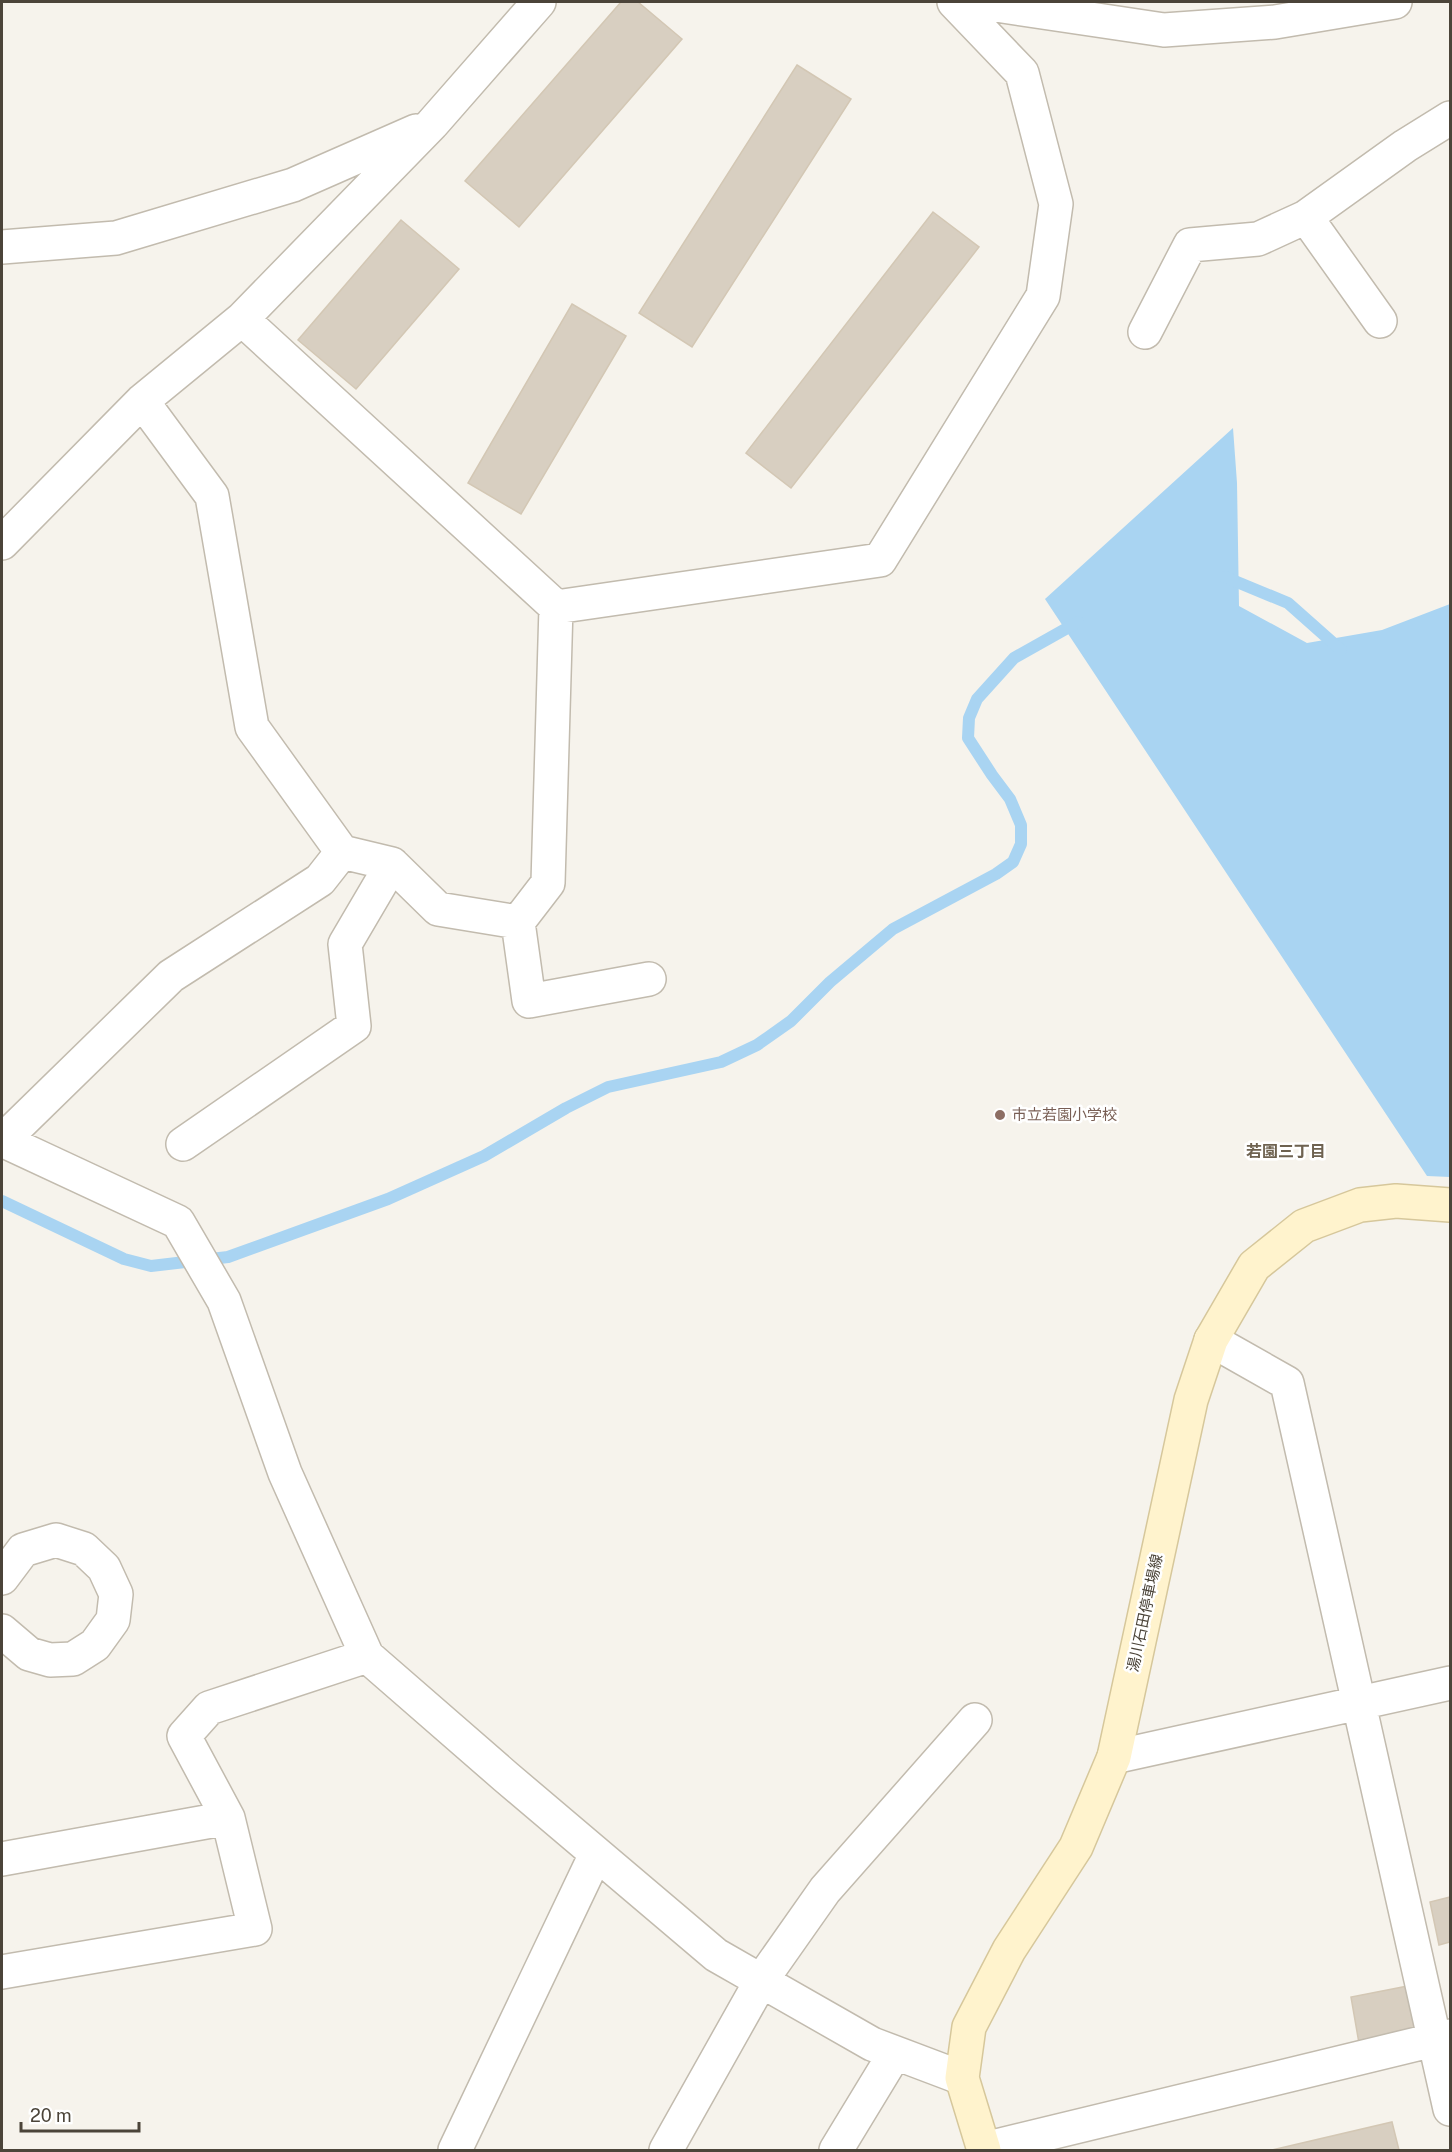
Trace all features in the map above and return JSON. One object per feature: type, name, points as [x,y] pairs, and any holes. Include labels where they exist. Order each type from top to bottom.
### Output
[{"type":"main road","name":"湯川石田停車場線","points":[[984,2150],[962,2078],[969,2026],[1009,1950],[1076,1847],[1114,1757],[1191,1400],[1211,1340],[1254,1266],[1304,1226],[1360,1204],[1396,1202],[1450,1205]]},
{"type":"street","points":[[2,543],[142,401],[242,319],[432,124],[539,2]]},
{"type":"street","points":[[556,607],[880,560],[1042,296],[1056,204],[1022,73],[954,2]]},
{"type":"street","points":[[976,2],[1164,30],[1270,12],[1395,2]]},
{"type":"street","points":[[1145,332],[1190,245],[1258,239],[1306,217],[1405,146],[1450,118]]},
{"type":"street","points":[[2,247],[116,238],[293,185],[432,124]]},
{"type":"street","points":[[1306,217],[1380,321]]},
{"type":"street","points":[[242,319],[556,607],[548,883],[518,922],[529,1001],[649,979]]},
{"type":"street","points":[[142,401],[212,496],[252,727],[342,852],[392,864],[438,909],[518,922]]},
{"type":"street","points":[[342,852],[320,880],[171,976],[2,1140],[178,1222],[224,1301],[285,1473],[368,1656],[716,1955],[872,2044],[962,2078]]},
{"type":"street","points":[[183,1144],[354,1026],[345,944],[392,864]]},
{"type":"street","points":[[1211,1340],[1287,1383],[1360,1703],[1443,2038],[1450,2109]]},
{"type":"street","points":[[2,1578],[23,1551],[56,1540],[84,1549],[104,1568],[116,1594],[113,1620],[96,1645],[73,1659],[50,1660],[29,1654],[2,1631]]},
{"type":"street","points":[[2,1972],[255,1929],[228,1818],[184,1736],[209,1708],[368,1656]]},
{"type":"street","points":[[1114,1757],[1450,1683]]},
{"type":"street","points":[[666,2151],[761,1981],[825,1890],[975,1720]]},
{"type":"street","points":[[2,1859],[228,1818]]},
{"type":"street","points":[[455,2151],[596,1854]]},
{"type":"street","points":[[984,2150],[1443,2038]]},
{"type":"street","points":[[836,2151],[895,2053]]},
{"type":"water","points":[[1233,428],[1237,483],[1239,606],[1307,643],[1382,630],[1450,604],[1450,1177],[1427,1176],[1045,599]]},
{"type":"building","points":[[621,2],[638,2],[682,39],[519,227],[465,181]]},
{"type":"building","points":[[797,65],[851,99],[692,347],[639,313]]},
{"type":"building","points":[[933,212],[979,247],[791,488],[746,453]]},
{"type":"building","points":[[401,220],[459,269],[356,389],[298,340]]},
{"type":"building","points":[[572,304],[626,336],[521,514],[468,483]]},
{"type":"building","points":[[1450,1897],[1450,1942],[1439,1945],[1430,1902]]},
{"type":"building","points":[[1408,1986],[1417,2038],[1360,2049],[1351,1997]]},
{"type":"building","points":[[1392,2122],[1399,2150],[1272,2150]]},
{"type":"waterway","points":[[1225,577],[1288,603],[1341,650]]},
{"type":"waterway","points":[[2,1201],[124,1259],[151,1266],[228,1257],[388,1199],[484,1156],[566,1108],[608,1087],[721,1062],[757,1045],[791,1021],[830,982],[893,929],[996,874],[1013,862],[1021,844],[1021,825],[1010,799],[968,738],[969,718],[977,699],[1014,658],[1078,622]]},
{"type":"place","name":"市立若園小学校","points":[[1000,1115]]},
{"type":"district","name":"若園三丁目","points":[[1286,1151]]}]
